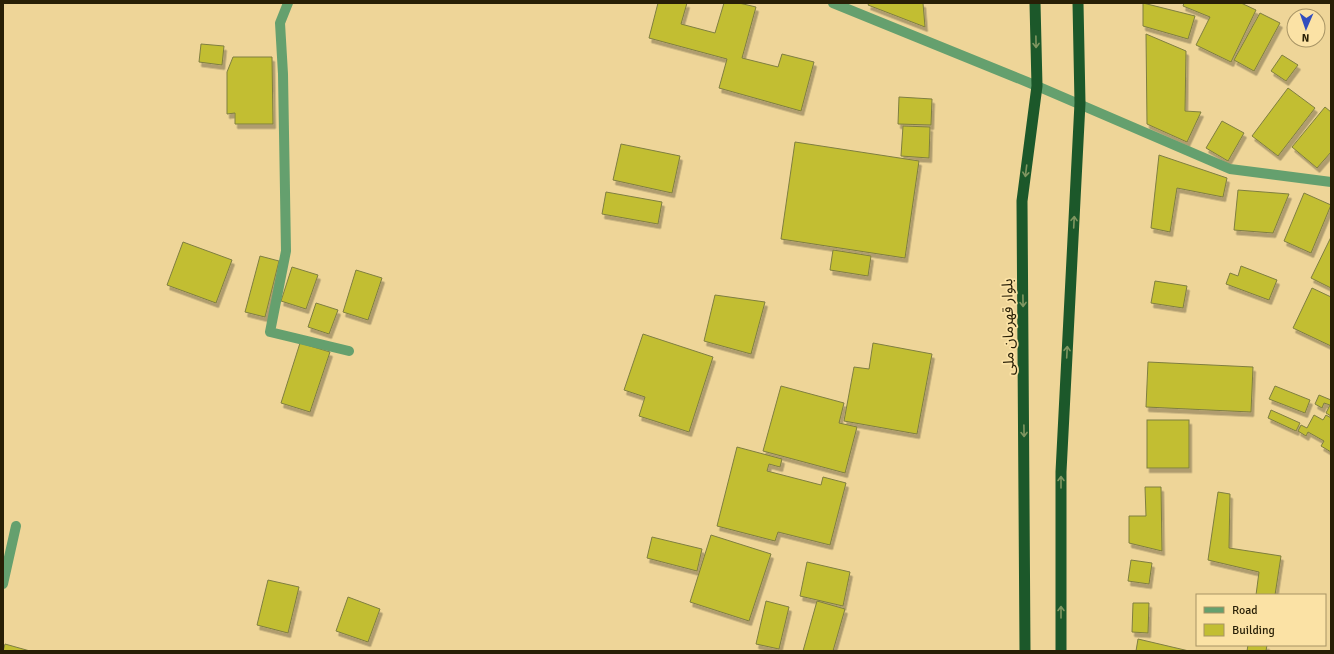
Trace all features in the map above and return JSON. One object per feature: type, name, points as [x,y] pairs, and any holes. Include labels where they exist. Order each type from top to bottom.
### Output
[{"type":"highway","name":"بلوار قهرمان ملی","points":[[1026,651],[1022,201],[1037,86],[1035,3]]},
{"type":"highway","points":[[1061,651],[1060,472],[1080,103],[1078,3]]},
{"type":"street","points":[[288,3],[280,23],[283,74],[286,251],[270,332],[348,350]]},
{"type":"street","points":[[832,3],[1080,103],[1230,169],[1331,182]]},
{"type":"street","points":[[3,584],[16,526]]},
{"type":"building","points":[[658,3],[687,3],[681,24],[715,33],[724,3],[739,3],[756,7],[742,58],[778,67],[782,54],[814,62],[801,111],[719,88],[727,59],[649,38]]},
{"type":"building","points":[[869,3],[923,3],[925,27],[868,5]]},
{"type":"building","points":[[1143,3],[1195,16],[1188,39],[1143,26]]},
{"type":"building","points":[[1184,3],[1241,3],[1256,10],[1231,62],[1196,45],[1210,17],[1183,6]]},
{"type":"building","points":[[1260,13],[1280,23],[1254,71],[1234,60]]},
{"type":"building","points":[[1146,34],[1186,51],[1185,111],[1201,112],[1187,142],[1147,124]]},
{"type":"building","points":[[201,44],[224,46],[222,65],[199,62]]},
{"type":"building","points":[[1282,55],[1298,65],[1286,81],[1271,71]]},
{"type":"building","points":[[233,57],[272,57],[273,124],[235,124],[235,113],[227,114],[227,72]]},
{"type":"building","points":[[1288,88],[1315,108],[1278,156],[1252,136]]},
{"type":"building","points":[[899,97],[932,99],[931,125],[898,124]]},
{"type":"building","points":[[1325,107],[1331,112],[1331,152],[1317,168],[1292,147]]},
{"type":"building","points":[[1222,121],[1244,133],[1228,161],[1206,148]]},
{"type":"building","points":[[903,126],[930,127],[929,158],[901,156]]},
{"type":"building","points":[[795,142],[919,161],[905,258],[781,239]]},
{"type":"building","points":[[621,144],[680,156],[672,193],[613,180]]},
{"type":"building","points":[[1159,155],[1227,178],[1223,197],[1177,188],[1170,232],[1151,228]]},
{"type":"building","points":[[1238,190],[1289,194],[1273,233],[1234,230]]},
{"type":"building","points":[[606,192],[662,202],[658,224],[602,214]]},
{"type":"building","points":[[1304,193],[1331,205],[1311,253],[1284,241]]},
{"type":"building","points":[[1331,237],[1331,288],[1311,278]]},
{"type":"building","points":[[183,242],[232,260],[216,303],[167,285]]},
{"type":"building","points":[[833,250],[871,256],[868,276],[830,270]]},
{"type":"building","points":[[260,256],[279,261],[265,317],[245,312]]},
{"type":"building","points":[[1241,266],[1277,280],[1269,300],[1226,284],[1230,273],[1238,276]]},
{"type":"building","points":[[292,267],[318,275],[306,309],[281,301]]},
{"type":"building","points":[[356,270],[382,278],[368,320],[343,312]]},
{"type":"building","points":[[1155,281],[1187,286],[1183,308],[1151,303]]},
{"type":"building","points":[[1312,288],[1331,297],[1331,346],[1293,328]]},
{"type":"building","points":[[715,295],[765,302],[751,354],[704,341]]},
{"type":"building","points":[[316,303],[338,310],[329,334],[308,327]]},
{"type":"building","points":[[643,334],[713,357],[689,432],[639,416],[645,397],[624,390]]},
{"type":"building","points":[[300,343],[330,352],[310,412],[281,403]]},
{"type":"building","points":[[873,343],[932,354],[917,434],[844,421],[854,367],[869,369]]},
{"type":"building","points":[[1148,362],[1253,367],[1251,412],[1146,407]]},
{"type":"building","points":[[781,386],[844,403],[839,423],[857,427],[845,473],[763,451]]},
{"type":"building","points":[[1275,386],[1310,400],[1305,413],[1269,399]]},
{"type":"building","points":[[1319,395],[1331,400],[1331,416],[1326,413],[1330,405],[1324,403],[1322,408],[1315,404]]},
{"type":"building","points":[[1271,410],[1300,423],[1296,431],[1268,418]]},
{"type":"building","points":[[1314,415],[1323,420],[1326,415],[1331,418],[1331,452],[1321,446],[1324,441],[1308,432],[1306,436],[1298,431],[1301,425],[1307,428]]},
{"type":"building","points":[[1147,420],[1189,420],[1189,468],[1147,468]]},
{"type":"building","points":[[737,447],[782,459],[780,467],[769,464],[767,471],[821,485],[823,477],[846,483],[830,545],[778,532],[775,541],[717,526]]},
{"type":"building","points":[[1145,487],[1161,487],[1162,551],[1129,543],[1129,516],[1146,516]]},
{"type":"building","points":[[1218,492],[1230,494],[1229,548],[1281,556],[1275,594],[1256,594],[1259,572],[1208,560]]},
{"type":"building","points":[[711,535],[771,554],[749,621],[690,602]]},
{"type":"building","points":[[652,537],[702,549],[697,571],[647,558]]},
{"type":"building","points":[[1131,560],[1152,563],[1149,584],[1128,581]]},
{"type":"building","points":[[807,562],[850,572],[843,606],[800,596]]},
{"type":"building","points":[[268,580],[299,587],[288,633],[257,625]]},
{"type":"building","points":[[348,597],[380,609],[368,642],[336,631]]},
{"type":"building","points":[[766,601],[789,607],[779,649],[756,644]]},
{"type":"building","points":[[817,601],[845,609],[833,651],[803,651]]},
{"type":"building","points":[[1133,603],[1149,603],[1148,633],[1132,632]]},
{"type":"building","points":[[1138,639],[1189,651],[1136,651]]},
{"type":"building","points":[[5,644],[30,651],[3,651]]},
{"type":"building","points":[[1248,646],[1267,646],[1266,651],[1247,651]]}]
